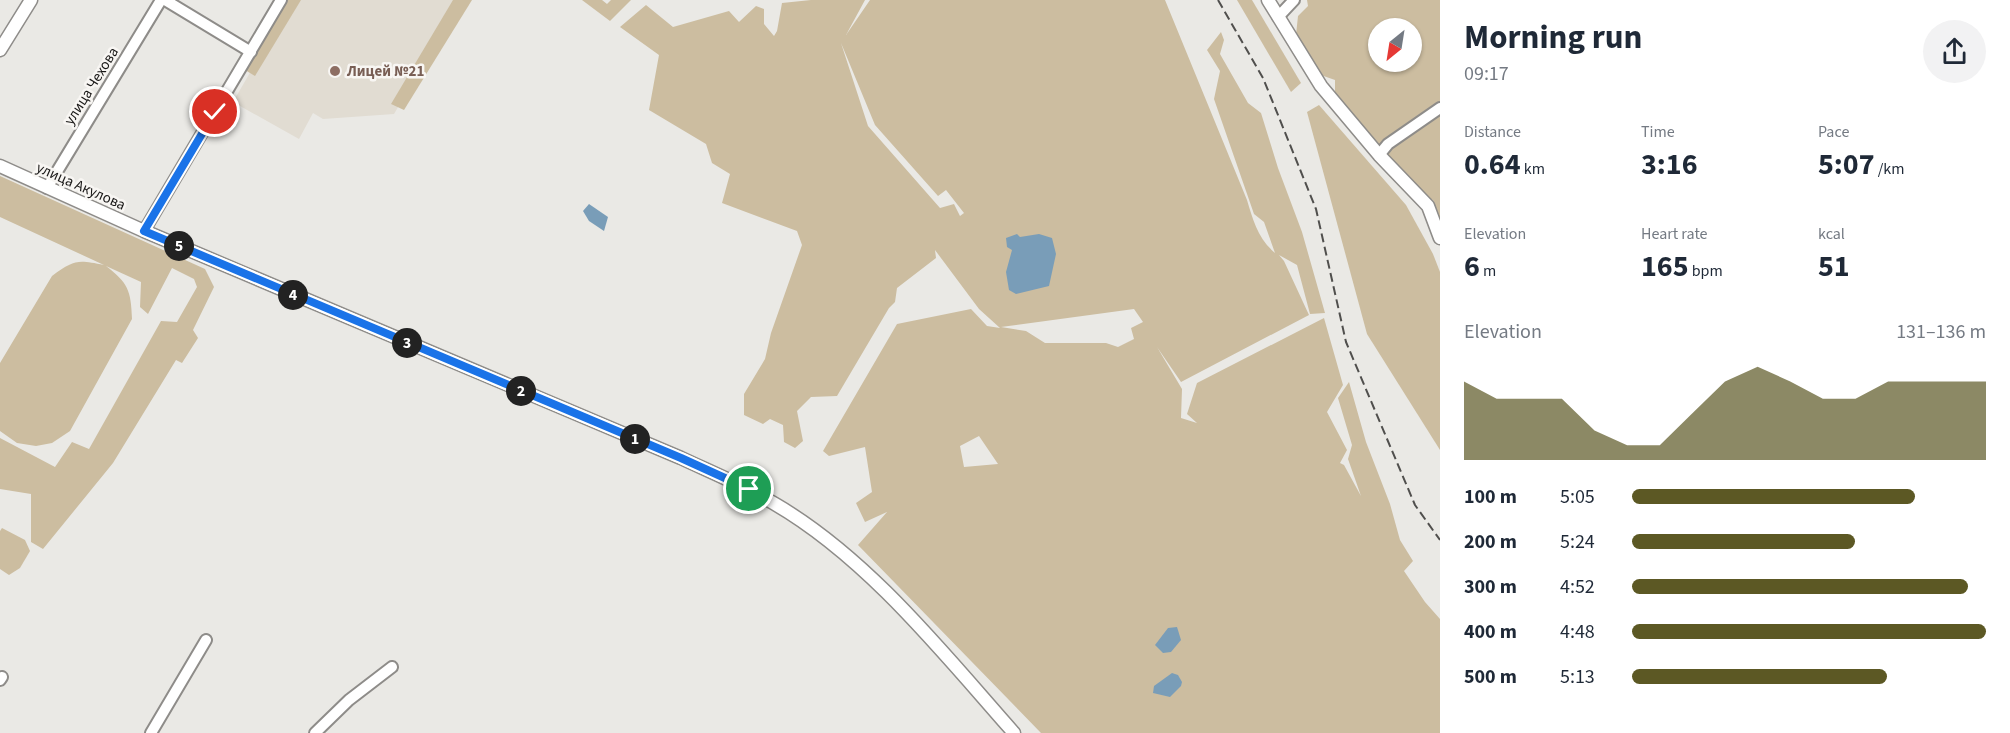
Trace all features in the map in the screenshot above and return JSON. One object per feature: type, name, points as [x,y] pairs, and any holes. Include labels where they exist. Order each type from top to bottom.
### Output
[{"type":"main road","points":[[0,51],[31,0]]},
{"type":"main road","points":[[1268,0],[1321,86],[1379,155],[1428,206],[1440,238]]},
{"type":"main road","name":"улица Акулова","points":[[0,166],[144,231],[681,458],[749,489],[777,505],[831,543],[878,585],[930,638],[1014,733]]},
{"type":"street","points":[[163,0],[251,52]]},
{"type":"street","name":"улица Чехова","points":[[46,188],[163,0]]},
{"type":"street","points":[[144,231],[281,0]]},
{"type":"street","points":[[1278,17],[1294,0]]},
{"type":"street","points":[[1379,155],[1388,144],[1440,108]]},
{"type":"street","points":[[151,733],[206,640]]},
{"type":"street","points":[[315,733],[349,700],[392,667]]},
{"type":"shaded area","points":[[285,0],[301,0],[255,76],[245,70]]},
{"type":"shaded area","name":"Лицей №21","points":[[292,0],[461,0],[394,114],[323,119],[313,113],[299,139],[233,102]]},
{"type":"shaded area","points":[[453,0],[472,0],[404,110],[391,104]]},
{"type":"shaded area","points":[[582,0],[602,0],[607,4],[611,0],[631,0],[610,21]]},
{"type":"shaded area","points":[[811,0],[865,0],[846,35],[870,0],[1165,0],[1257,229],[1264,242],[1275,253],[1264,222],[1254,214],[1214,99],[1220,71],[1207,50],[1221,32],[1224,40],[1220,54],[1248,103],[1261,113],[1278,168],[1302,232],[1325,313],[1310,314],[1297,265],[1279,255],[1309,315],[1181,382],[1157,347],[1182,389],[1181,418],[1197,423],[1187,414],[1197,383],[1324,318],[1343,385],[1327,412],[1347,450],[1340,463],[1344,465],[1361,496],[1348,459],[1352,445],[1338,398],[1349,382],[1366,442],[1390,504],[1400,540],[1413,561],[1404,571],[1440,619],[1440,733],[1041,733],[858,545],[887,512],[865,522],[856,503],[872,492],[865,447],[829,456],[823,451],[897,324],[971,309],[987,326],[1000,328],[979,309],[935,250],[936,258],[897,288],[895,302],[889,308],[837,396],[811,397],[797,411],[803,441],[795,448],[784,442],[783,425],[770,419],[763,424],[744,415],[744,394],[765,359],[771,333],[802,245],[797,231],[722,203],[730,174],[712,163],[706,144],[649,110],[659,55],[620,27],[646,5],[673,27],[729,11],[739,22],[756,6],[764,9],[764,24],[774,36],[782,3]],"holes":[[[841,43],[875,125],[938,196],[946,190],[964,213],[960,216],[954,204],[940,208],[868,126]],[[1134,309],[1143,322],[1131,328],[1134,339],[1118,347],[1106,343],[1045,343],[1026,331],[1001,327]],[[979,436],[998,464],[964,467],[960,446]]]},
{"type":"shaded area","points":[[1237,0],[1252,0],[1301,83],[1291,92]]},
{"type":"shaded area","points":[[1307,0],[1440,0],[1440,104],[1377,148],[1335,99],[1335,80],[1315,73],[1296,35],[1298,16],[1308,6]]},
{"type":"shaded area","points":[[1319,105],[1406,205],[1433,254],[1440,272],[1440,450],[1367,334],[1307,112]]},
{"type":"shaded area","points":[[1440,112],[1440,220],[1433,200],[1414,193],[1382,155]]},
{"type":"shaded area","points":[[0,176],[205,269],[214,287],[193,330],[198,338],[182,363],[176,360],[113,463],[43,549],[31,542],[31,494],[0,489],[0,438],[55,467],[72,442],[89,449],[161,321],[177,322],[197,287],[194,279],[172,268],[148,314],[140,307],[141,282],[106,266],[119,277],[127,288],[131,301],[132,319],[70,431],[52,443],[36,446],[17,443],[0,431],[0,363],[52,276],[66,266],[77,262],[104,265],[0,217]]},
{"type":"shaded area","points":[[2,528],[25,540],[30,551],[20,568],[9,575],[0,569],[0,531]]},
{"type":"water","points":[[589,204],[608,217],[604,231],[589,221],[583,211]]},
{"type":"water","points":[[1017,234],[1020,237],[1039,234],[1052,238],[1056,254],[1049,286],[1016,294],[1009,290],[1006,272],[1012,250],[1007,247],[1006,238]]},
{"type":"water","points":[[1177,627],[1181,640],[1171,652],[1163,653],[1155,645],[1168,628]]},
{"type":"water","points":[[1172,673],[1178,675],[1182,682],[1181,686],[1170,697],[1153,693],[1154,686]]},
{"type":"railway","points":[[1218,0],[1263,78],[1316,209],[1346,342],[1415,505],[1440,540]]},
{"type":"place","name":"Лицей №21","points":[[335,71]]},
{"type":"route","points":[[215,112],[144,231],[681,458],[749,489]]}]
